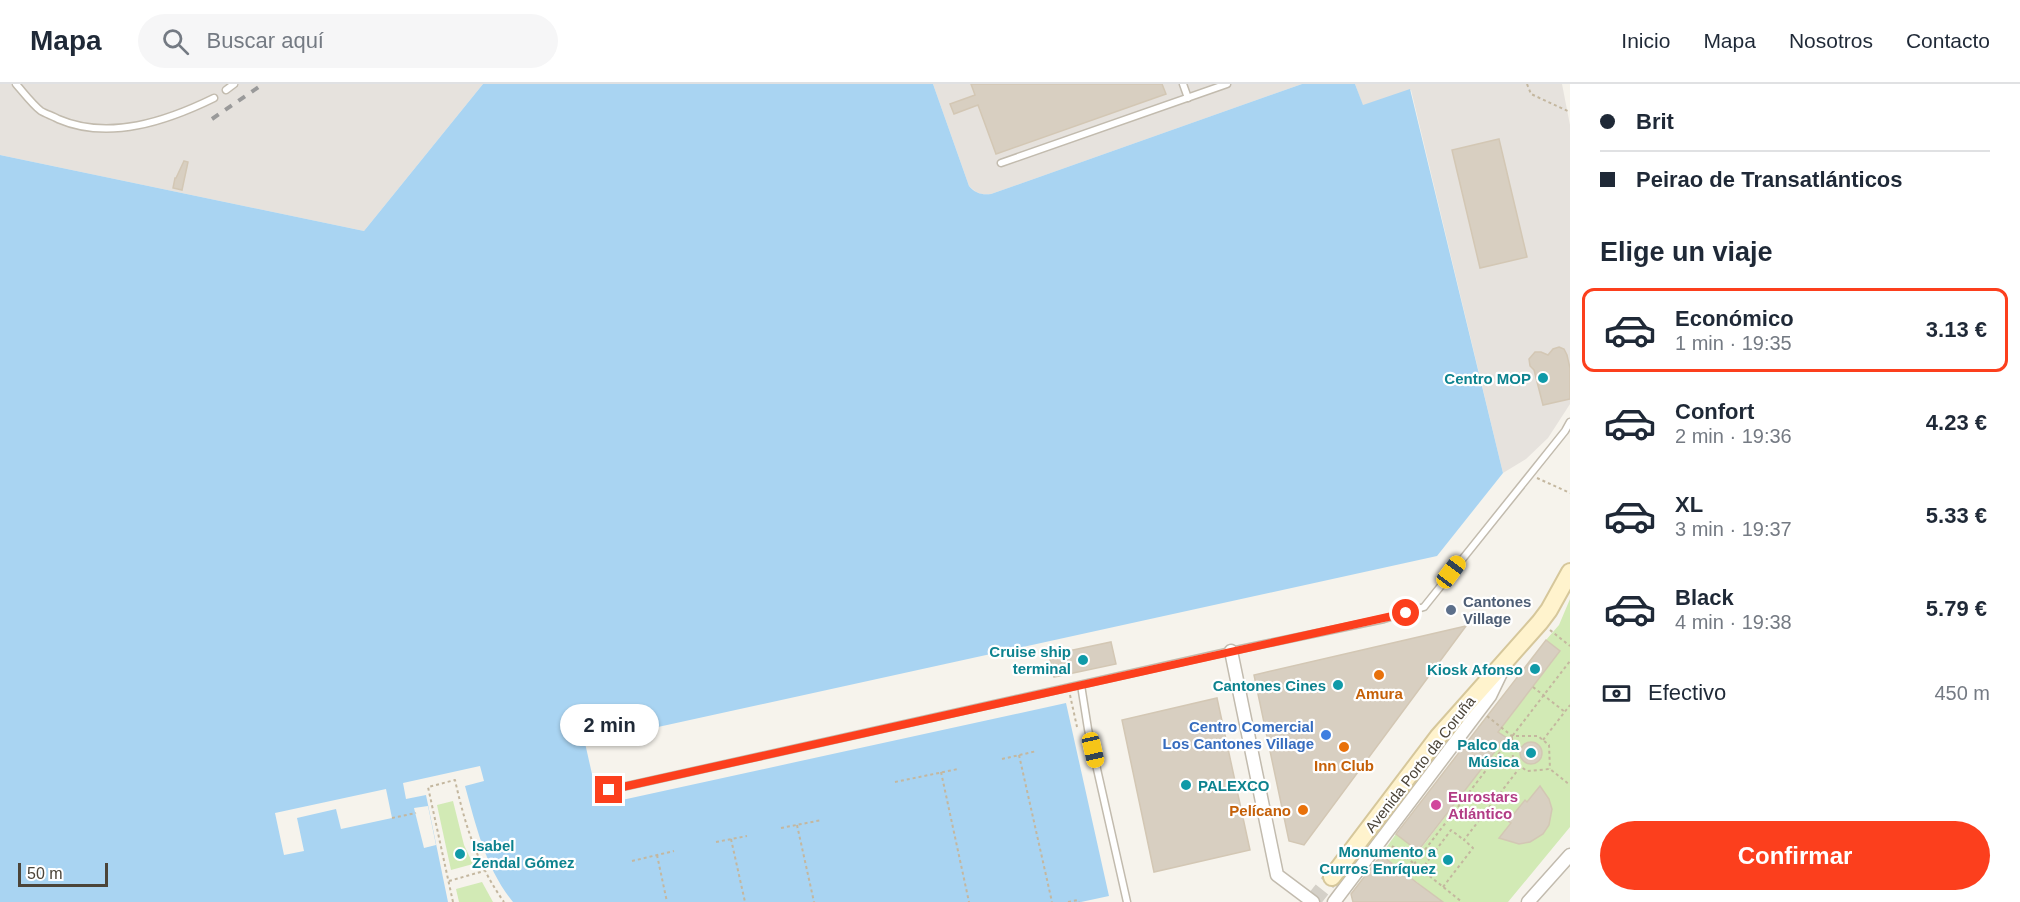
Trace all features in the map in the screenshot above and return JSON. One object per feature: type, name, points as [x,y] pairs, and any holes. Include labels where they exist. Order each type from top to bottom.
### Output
[{"type":"main road","name":"Avenida Porto da Coruña","points":[[1332,877],[1438,737],[1549,610],[1570,572]]},
{"type":"street","points":[[1231,651],[1277,875],[1313,902]]},
{"type":"street","name":"Avenida Porto da Coruña","points":[[1334,902],[1490,696],[1511,654]]},
{"type":"street","points":[[1528,902],[1570,855]]},
{"type":"lane","points":[[16,84],[41,111],[71,125],[99,129],[134,126],[168,118],[214,98]]},
{"type":"lane","points":[[226,90],[234,84]]},
{"type":"lane","points":[[1183,84],[1188,98]]},
{"type":"lane","points":[[1001,163],[1227,84]]},
{"type":"lane","points":[[609,790],[1384,619],[1424,607],[1570,422]]},
{"type":"lane","points":[[1081,685],[1088,729],[1127,902]]},
{"type":"path","points":[[1527,84],[1531,94],[1570,112]]},
{"type":"path","points":[[1529,474],[1570,493]]},
{"type":"path","points":[[1550,630],[1570,646]]},
{"type":"path","points":[[1414,864],[1570,662]]},
{"type":"path","points":[[1533,687],[1564,712]]},
{"type":"path","points":[[1069,688],[1078,731]]},
{"type":"path","points":[[1543,740],[1570,705]]},
{"type":"path","points":[[1485,714],[1512,736],[1538,736],[1549,745],[1550,769]]},
{"type":"path","points":[[1512,736],[1513,761],[1527,771],[1550,769],[1570,785]]},
{"type":"path","points":[[1002,759],[1037,751]]},
{"type":"path","points":[[1019,755],[1052,902]]},
{"type":"path","points":[[1464,840],[1521,766]]},
{"type":"path","points":[[895,782],[958,769]]},
{"type":"path","points":[[940,772],[969,902]]},
{"type":"path","points":[[453,902],[428,787],[455,780],[476,855],[504,902]]},
{"type":"path","points":[[392,818],[416,813]]},
{"type":"path","points":[[781,828],[822,820]]},
{"type":"path","points":[[797,825],[814,902]]},
{"type":"path","points":[[1421,870],[1451,830],[1464,840],[1473,848],[1443,887]]},
{"type":"path","points":[[716,842],[747,836]]},
{"type":"path","points":[[732,839],[745,902]]},
{"type":"path","points":[[1389,844],[1462,902]]},
{"type":"path","points":[[632,861],[675,851]]},
{"type":"path","points":[[657,855],[667,902]]},
{"type":"path","points":[[449,881],[484,871]]},
{"type":"path","points":[[1068,902],[1078,900],[1079,902]]},
{"type":"shaded area","points":[[0,84],[483,84],[364,231],[0,155]]},
{"type":"shaded area","points":[[933,84],[1302,84],[991,194],[982,194],[969,186]]},
{"type":"shaded area","points":[[1355,84],[1562,84],[1570,125],[1570,404],[1548,438],[1526,459],[1503,473],[1411,90],[1363,106]]},
{"type":"green space","points":[[1570,599],[1570,827],[1508,902],[1441,902],[1417,882],[1378,859],[1396,834],[1419,851],[1500,745],[1478,727],[1491,711],[1506,722],[1560,651],[1546,640],[1559,625]]},
{"type":"green space","points":[[453,801],[464,845],[473,864],[451,870],[437,805]]},
{"type":"green space","points":[[482,882],[493,902],[459,902],[456,889]]},
{"type":"water","points":[[483,84],[933,84],[969,186],[981,194],[991,194],[1302,84],[1355,84],[1363,105],[1410,89],[1503,473],[1437,556],[585,743],[599,805],[1066,703],[1109,896],[1081,902],[513,902],[489,861],[465,786],[484,781],[480,766],[403,783],[406,799],[426,795],[448,902],[0,902],[0,155],[364,231]]},
{"type":"pier","points":[[386,789],[392,818],[341,829],[336,809],[297,818],[304,851],[284,855],[275,813]]},
{"type":"pier","points":[[428,806],[436,845],[424,848],[414,808]]},
{"type":"building","points":[[971,84],[1162,84],[1166,94],[996,154],[978,105],[954,114],[950,104],[975,95]]},
{"type":"building","points":[[1499,139],[1527,257],[1480,268],[1452,150]]},
{"type":"building","points":[[184,161],[188,162],[182,190],[173,188],[175,178]]},
{"type":"building","points":[[1559,347],[1564,349],[1570,368],[1570,399],[1543,405],[1529,359],[1535,352],[1548,355],[1553,349]]},
{"type":"building","name":"Centro Comercial Los Cantones Village","points":[[1466,626],[1304,845],[1289,841],[1254,675]]},
{"type":"building","name":"Eurostars Atlántico","points":[[1546,640],[1560,651],[1498,732],[1510,740],[1504,748],[1500,745],[1418,851],[1396,834]]},
{"type":"building","name":"Cruise ship terminal","points":[[1111,642],[1116,664],[1054,677],[1049,655]]},
{"type":"building","name":"PALEXCO","points":[[1217,698],[1250,850],[1154,872],[1122,720]]},
{"type":"building","name":"Palco da Música","points":[[1531,742],[1541,749],[1542,753],[1535,763],[1531,764],[1521,757],[1520,753],[1527,743]]},
{"type":"building","points":[[1540,786],[1549,799],[1552,809],[1549,825],[1543,834],[1530,842],[1519,844],[1499,838],[1511,823],[1508,821]]},
{"type":"building","points":[[1385,858],[1443,902],[1353,902],[1351,894],[1378,859]]},
{"type":"tunnel","points":[[1312,902],[1332,877]]},
{"type":"railway","points":[[212,119],[263,84]]},
{"type":"place","name":"Centro MOP","points":[[1543,378]]},
{"type":"place","name":"Cantones Village","points":[[1451,610]]},
{"type":"place","name":"Cruise ship terminal","points":[[1083,660]]},
{"type":"place","name":"Kiosk Afonso","points":[[1535,669]]},
{"type":"place","name":"Amura","points":[[1379,675]]},
{"type":"place","name":"Cantones Cines","points":[[1338,685]]},
{"type":"place","name":"Centro Comercial Los Cantones Village","points":[[1326,735]]},
{"type":"place","name":"Inn Club","points":[[1344,747]]},
{"type":"place","name":"Palco da Música","points":[[1531,753]]},
{"type":"place","name":"PALEXCO","points":[[1186,785]]},
{"type":"place","name":"Eurostars Atlántico","points":[[1436,805]]},
{"type":"place","name":"Pelícano","points":[[1303,810]]},
{"type":"place","name":"Isabel Zendal Gómez","points":[[460,854]]},
{"type":"place","name":"Monumento a Curros Enríquez","points":[[1448,860]]},
{"type":"route","points":[[609,790],[1406,613]]}]
